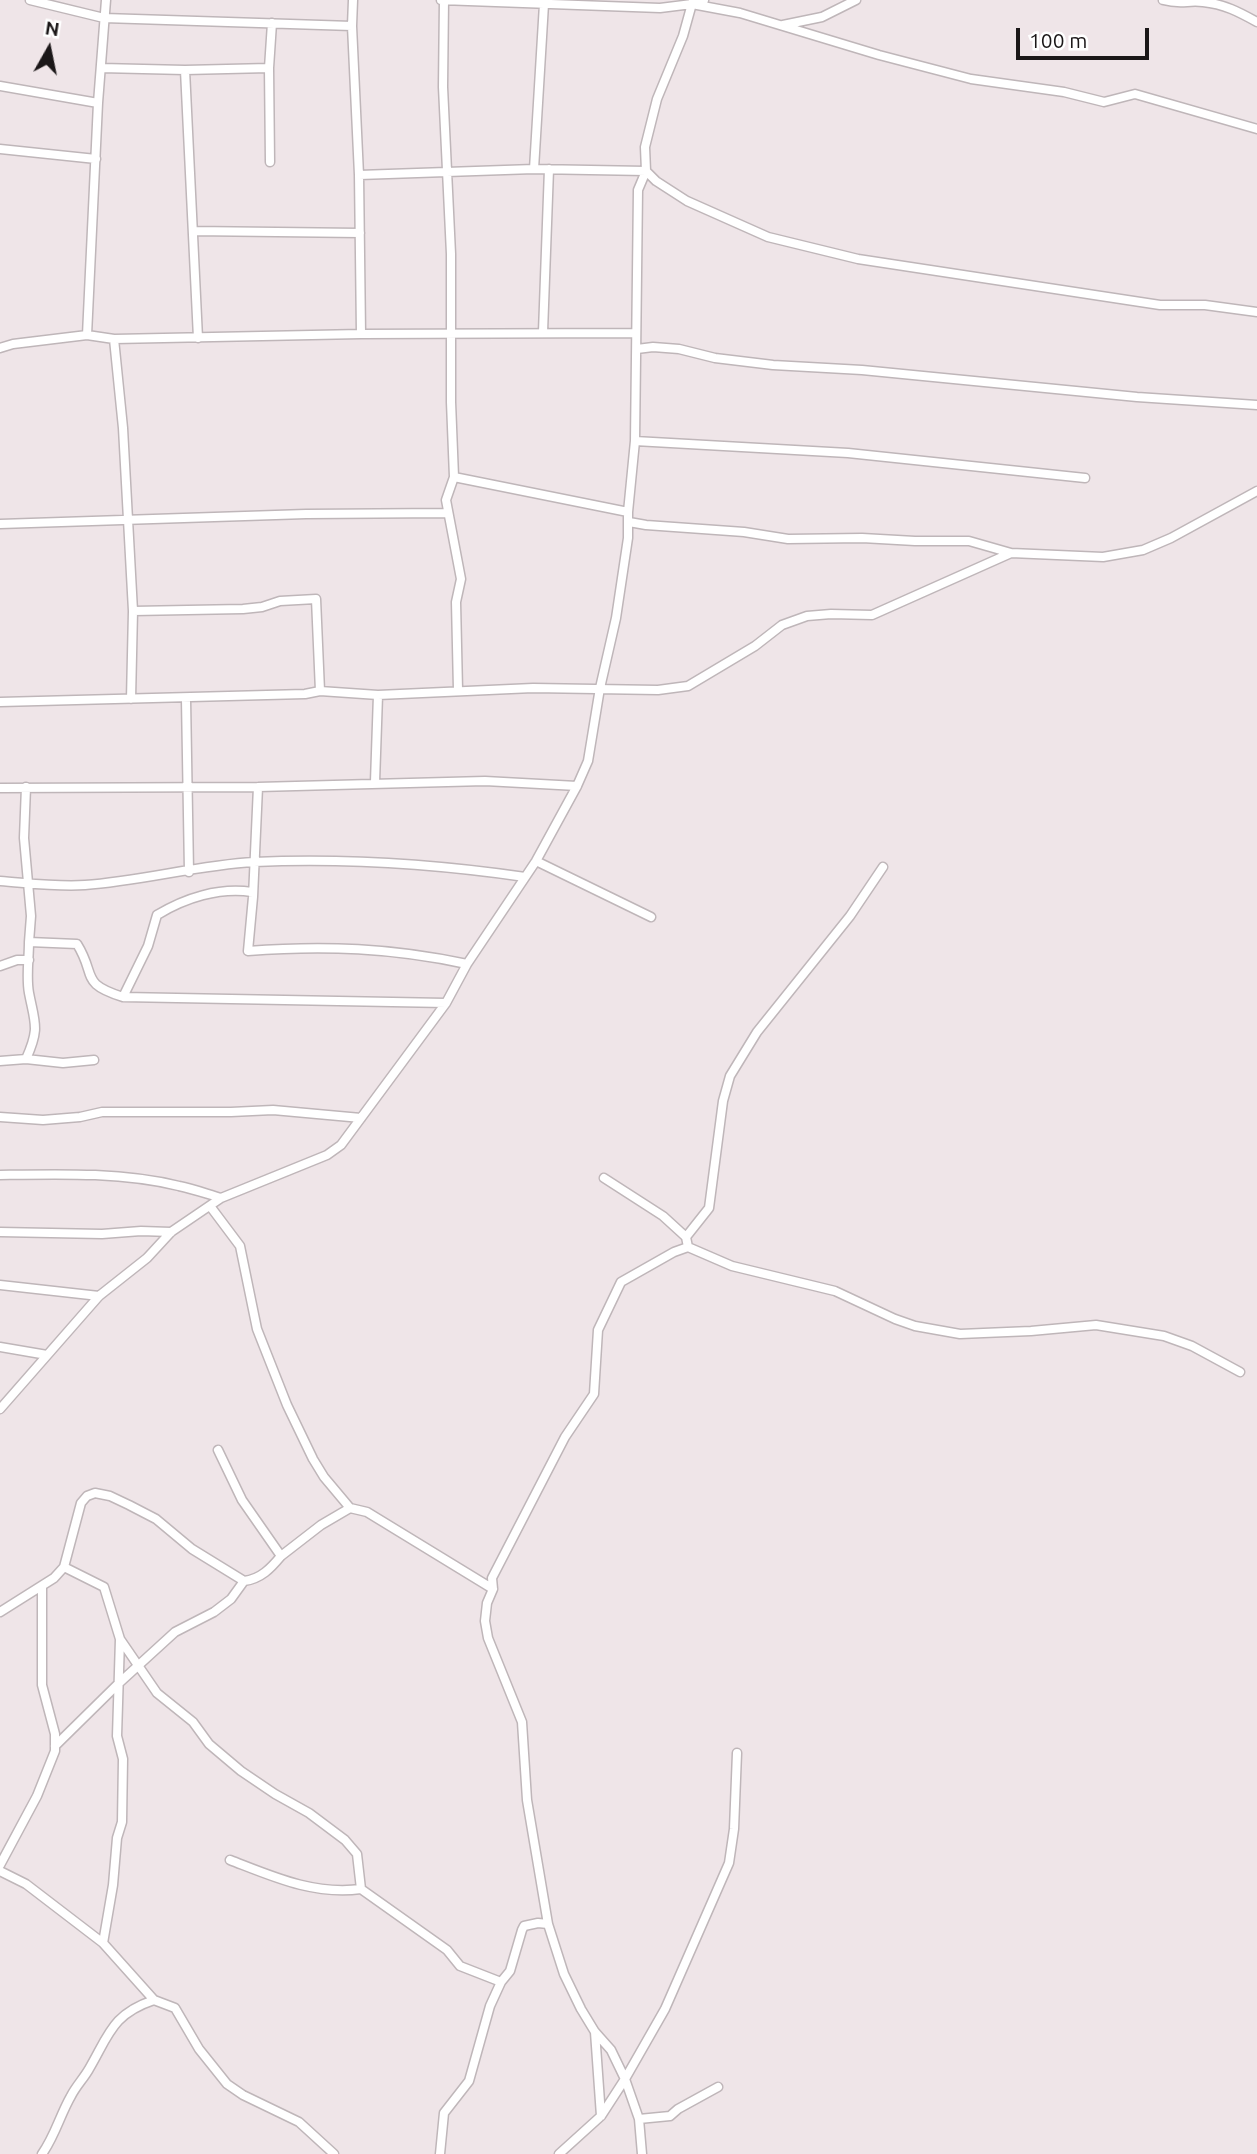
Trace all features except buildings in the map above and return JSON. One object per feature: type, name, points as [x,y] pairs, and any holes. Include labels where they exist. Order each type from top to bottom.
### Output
[{"type":"street","points":[[30,0],[104,19],[352,26]]},
{"type":"street","points":[[87,335],[98,103],[106,0]]},
{"type":"street","points":[[353,0],[361,334]]},
{"type":"street","points":[[458,690],[456,602],[461,579],[446,500],[454,477],[451,254],[442,0],[660,8],[704,0]]},
{"type":"street","points":[[781,25],[822,16],[856,0]]},
{"type":"street","points":[[1163,0],[1179,4],[1200,1],[1228,6],[1257,22]]},
{"type":"street","points":[[692,2],[740,13],[879,55],[971,79],[1064,92],[1104,102],[1135,94],[1257,128]]},
{"type":"street","points":[[0,1409],[99,1296],[147,1258],[171,1232],[221,1198],[327,1154],[341,1145],[446,1003],[467,964],[536,861],[578,786],[588,761],[600,688],[616,618],[629,522],[635,441],[638,190],[646,171],[645,147],[657,99],[683,36],[692,2]]},
{"type":"street","points":[[534,169],[544,4]]},
{"type":"street","points":[[270,162],[269,68],[272,23]]},
{"type":"street","points":[[101,68],[269,68]]},
{"type":"street","points":[[185,70],[198,338]]},
{"type":"street","points":[[0,86],[98,103]]},
{"type":"street","points":[[0,149],[96,159]]},
{"type":"street","points":[[359,175],[534,169],[646,171],[656,181],[687,201],[749,230],[858,258],[1160,305],[1205,305],[1257,312]]},
{"type":"street","points":[[542,332],[549,169]]},
{"type":"street","points":[[193,231],[360,233]]},
{"type":"street","points":[[0,348],[87,335],[114,338],[198,338],[361,334],[635,333]]},
{"type":"street","points":[[114,338],[123,428],[133,611],[131,699]]},
{"type":"street","points":[[637,349],[653,346],[715,358],[773,365],[862,370],[1137,397],[1257,405]]},
{"type":"street","points":[[635,441],[848,453],[1085,478]]},
{"type":"street","points":[[454,477],[628,512]]},
{"type":"street","points":[[629,522],[744,532],[788,539],[969,541],[1011,553],[1102,557],[1143,550],[1171,538],[1257,491]]},
{"type":"street","points":[[0,524],[306,514],[448,513]]},
{"type":"street","points":[[0,702],[186,699],[305,694],[320,691],[377,695],[458,690],[657,690],[688,686],[755,646],[782,625],[807,617],[831,614],[872,615],[1011,553]]},
{"type":"street","points":[[133,611],[243,609],[262,607],[280,600],[316,599],[320,691]]},
{"type":"street","points":[[376,782],[377,695]]},
{"type":"street","points":[[186,699],[190,872]]},
{"type":"street","points":[[0,788],[258,787],[485,781],[578,786]]},
{"type":"street","points":[[26,787],[24,838],[31,916],[29,992],[36,1017],[35,1035],[26,1059]]},
{"type":"street","points":[[258,787],[248,951],[328,947],[375,949],[418,953],[467,964]]},
{"type":"street","points":[[0,881],[82,885],[254,863],[315,859],[473,870],[525,877]]},
{"type":"street","points":[[536,861],[651,917]]},
{"type":"street","points":[[686,1237],[709,1208],[723,1101],[730,1076],[757,1032],[850,916],[883,867]]},
{"type":"street","points":[[123,997],[148,946],[157,915],[206,894],[235,889],[252,892]]},
{"type":"street","points":[[29,942],[78,944],[90,976],[97,986],[123,997],[446,1003]]},
{"type":"street","points":[[0,966],[17,960],[29,960]]},
{"type":"street","points":[[0,1061],[26,1059],[64,1063],[94,1060]]},
{"type":"street","points":[[0,1117],[43,1120],[102,1112],[272,1110],[361,1118]]},
{"type":"street","points":[[0,1175],[56,1174],[132,1179],[178,1185],[221,1198]]},
{"type":"street","points":[[604,1178],[663,1216],[686,1237],[688,1247]]},
{"type":"street","points":[[210,1206],[240,1246],[257,1329],[287,1405],[324,1477],[350,1508],[367,1512],[493,1589]]},
{"type":"street","points":[[0,1232],[171,1232]]},
{"type":"street","points":[[642,2154],[639,2119],[625,2079],[611,2050],[595,2032],[564,1974],[548,1924],[527,1800],[522,1722],[488,1638],[485,1620],[487,1603],[493,1589],[492,1578],[565,1437],[594,1394],[598,1329],[621,1282],[688,1247],[732,1266],[835,1291],[915,1326],[975,1334],[1096,1325],[1164,1336],[1192,1346],[1240,1372]]},
{"type":"street","points":[[0,1284],[99,1296]]},
{"type":"street","points":[[0,1347],[47,1355]]},
{"type":"street","points":[[218,1450],[242,1500],[281,1556]]},
{"type":"street","points":[[0,1612],[54,1578],[64,1567],[81,1503],[95,1493],[110,1496],[156,1519],[192,1549],[244,1581]]},
{"type":"street","points":[[55,1746],[175,1632],[214,1612],[231,1599],[244,1581],[267,1572],[281,1556],[321,1525],[350,1508]]},
{"type":"street","points":[[64,1567],[104,1587],[120,1639],[137,1667],[157,1693],[193,1722],[209,1744],[241,1771],[309,1813],[345,1840],[357,1854],[361,1889]]},
{"type":"street","points":[[0,1865],[37,1796],[55,1746],[55,1734],[42,1685],[42,1586]]},
{"type":"street","points":[[103,1943],[113,1885],[117,1838],[122,1822],[123,1759],[117,1736],[120,1639]]},
{"type":"street","points":[[559,2154],[601,2116],[665,2009],[729,1863],[734,1829],[737,1753]]},
{"type":"street","points":[[230,1860],[303,1887],[342,1892],[361,1889],[440,1944],[460,1966],[500,1982]]},
{"type":"street","points":[[0,1871],[26,1884],[103,1943],[154,2000],[175,2008],[204,2057],[228,2084],[243,2095],[299,2122],[334,2154]]},
{"type":"street","points":[[440,2154],[444,2113],[469,2081],[485,2018],[500,1982],[510,1971],[517,1941],[524,1926],[548,1924]]},
{"type":"street","points":[[41,2154],[105,2036],[129,2011],[154,2000]]},
{"type":"street","points":[[595,2032],[601,2116]]},
{"type":"street","points":[[639,2119],[670,2116],[718,2087]]}]
